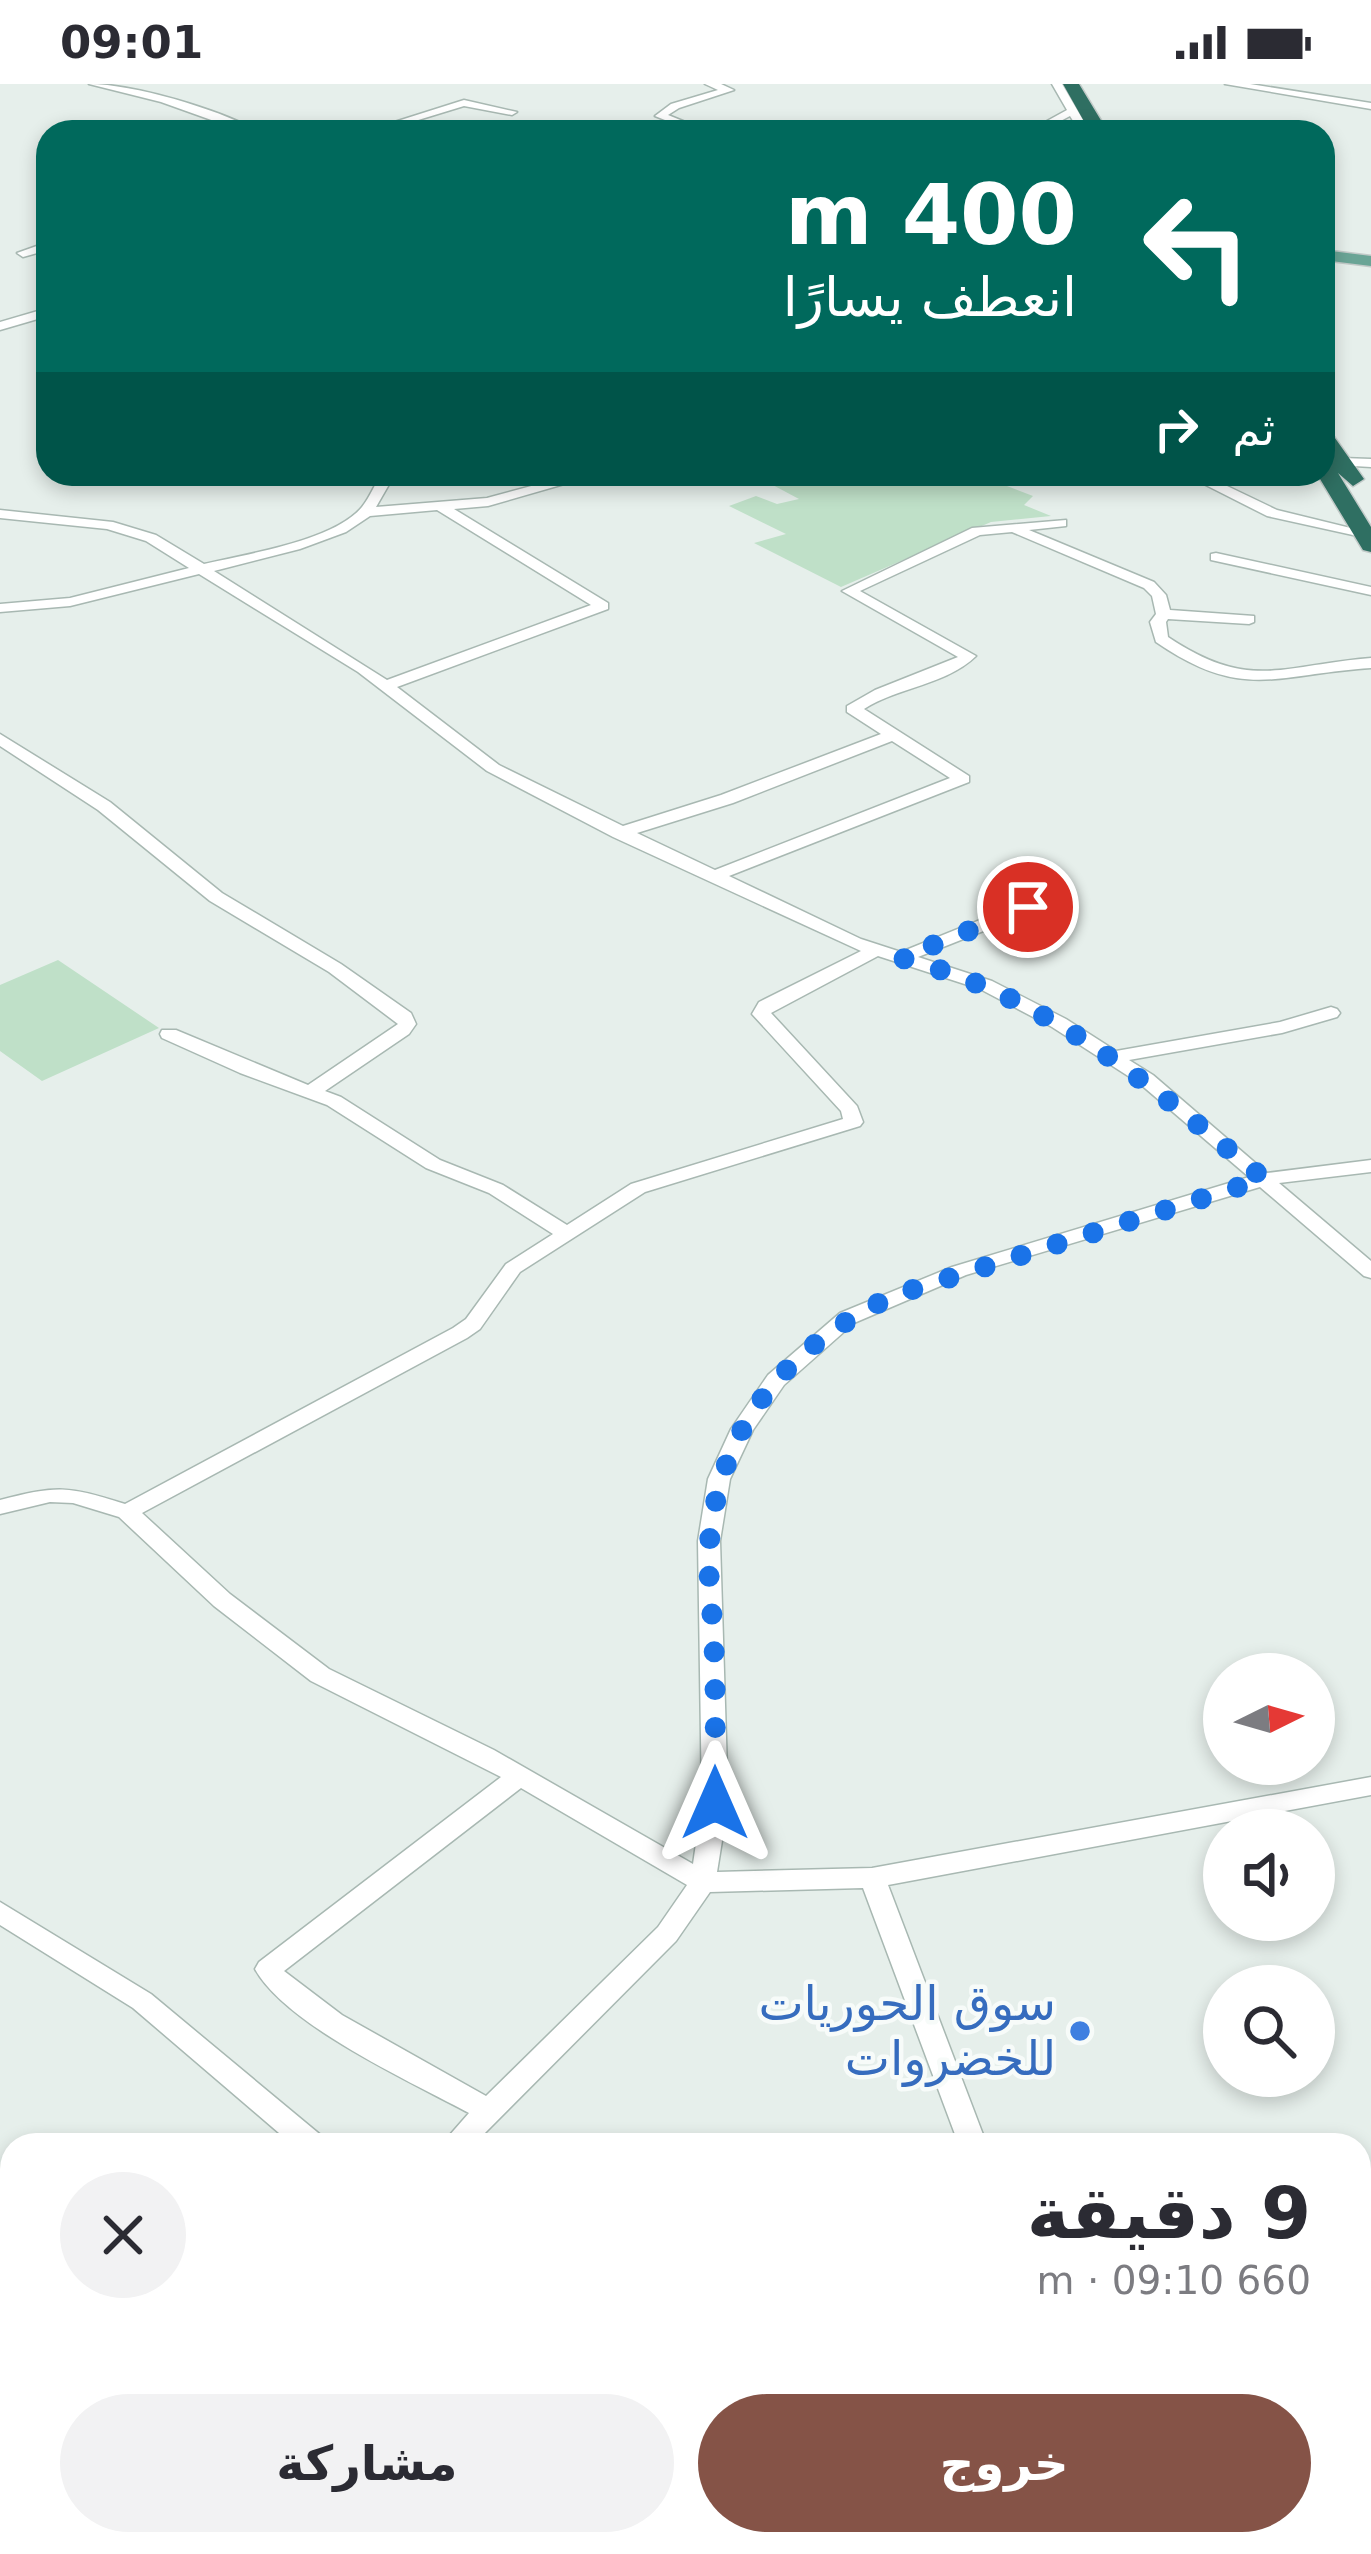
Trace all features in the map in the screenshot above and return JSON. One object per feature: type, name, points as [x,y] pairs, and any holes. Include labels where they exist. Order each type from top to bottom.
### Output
[{"type":"highway","points":[[1071,84],[1092,120]]},
{"type":"highway","points":[[1090,84],[1111,120]]},
{"type":"highway","points":[[1335,469],[1367,525]]},
{"type":"main road","points":[[1335,253],[1371,258]]},
{"type":"street","points":[[94,84],[164,100],[221,120]]},
{"type":"street","points":[[671,120],[660,116],[674,106],[729,90],[710,84]]},
{"type":"street","points":[[1057,84],[1078,120]]},
{"type":"street","points":[[1230,84],[1371,106]]},
{"type":"street","points":[[408,120],[464,103],[512,112]]},
{"type":"street","points":[[22,253],[36,249]]},
{"type":"street","points":[[0,326],[36,316]]},
{"type":"street","points":[[1335,464],[1371,463]]},
{"type":"street","points":[[366,512],[381,486]]},
{"type":"street","points":[[0,608],[70,602],[200,571],[309,541],[366,512],[442,508],[555,486]]},
{"type":"street","points":[[1216,486],[1272,513],[1367,525]]},
{"type":"street","points":[[385,686],[602,606],[442,508]]},
{"type":"street","points":[[0,514],[133,530],[385,686],[493,768],[874,951],[986,985],[1114,1057],[1371,1272]]},
{"type":"street","points":[[716,875],[964,779],[853,709],[968,656],[849,592],[977,531],[1061,523]]},
{"type":"street","points":[[1004,526],[1139,578],[1159,595],[1164,614]]},
{"type":"street","points":[[1216,557],[1371,591]]},
{"type":"street","points":[[1164,614],[1249,619]]},
{"type":"street","points":[[1164,614],[1158,622],[1162,639],[1221,675],[1262,679],[1336,664],[1371,663]]},
{"type":"street","points":[[619,832],[745,793],[891,736]]},
{"type":"street","points":[[0,739],[81,789],[216,897],[335,968],[404,1017],[407,1024],[401,1030],[311,1092]]},
{"type":"street","points":[[901,958],[1028,907]]},
{"type":"street","points":[[127,1512],[460,1333],[473,1324],[513,1268],[638,1188],[853,1122],[850,1110],[761,1015],[766,1006],[874,951]]},
{"type":"street","points":[[1114,1057],[1282,1027],[1331,1013]]},
{"type":"street","points":[[169,1034],[334,1101],[433,1164],[496,1189],[566,1233]]},
{"type":"street","points":[[467,2133],[667,1934],[703,1882],[715,1803],[709,1541],[719,1479],[742,1429],[776,1380],[847,1318],[895,1295],[1264,1179],[1371,1166]]},
{"type":"street","points":[[0,1507],[50,1495],[74,1496],[127,1512],[222,1600],[320,1675],[519,1776],[703,1882],[872,1878],[1371,1786]]},
{"type":"street","points":[[489,2111],[314,2009],[271,1979],[268,1969],[519,1776]]},
{"type":"street","points":[[872,1878],[968,2133]]},
{"type":"street","points":[[0,1912],[142,2001],[299,2133]]},
{"type":"green space","points":[[775,486],[1007,486],[1033,496],[1024,505],[1051,516],[991,522],[841,587],[754,543],[786,534],[729,506],[756,496],[777,504],[799,499]]},
{"type":"green space","points":[[58,960],[159,1028],[42,1081],[0,1051],[0,985]]},
{"type":"place","name":"سوق الحوريات للخضروات","points":[[1080,2031]]},
{"type":"route","points":[[715,1803],[709,1541],[719,1479],[742,1429],[776,1380],[847,1318],[895,1295],[959,1271],[1264,1179],[1109,1053],[986,985],[901,958],[1028,907]]}]
